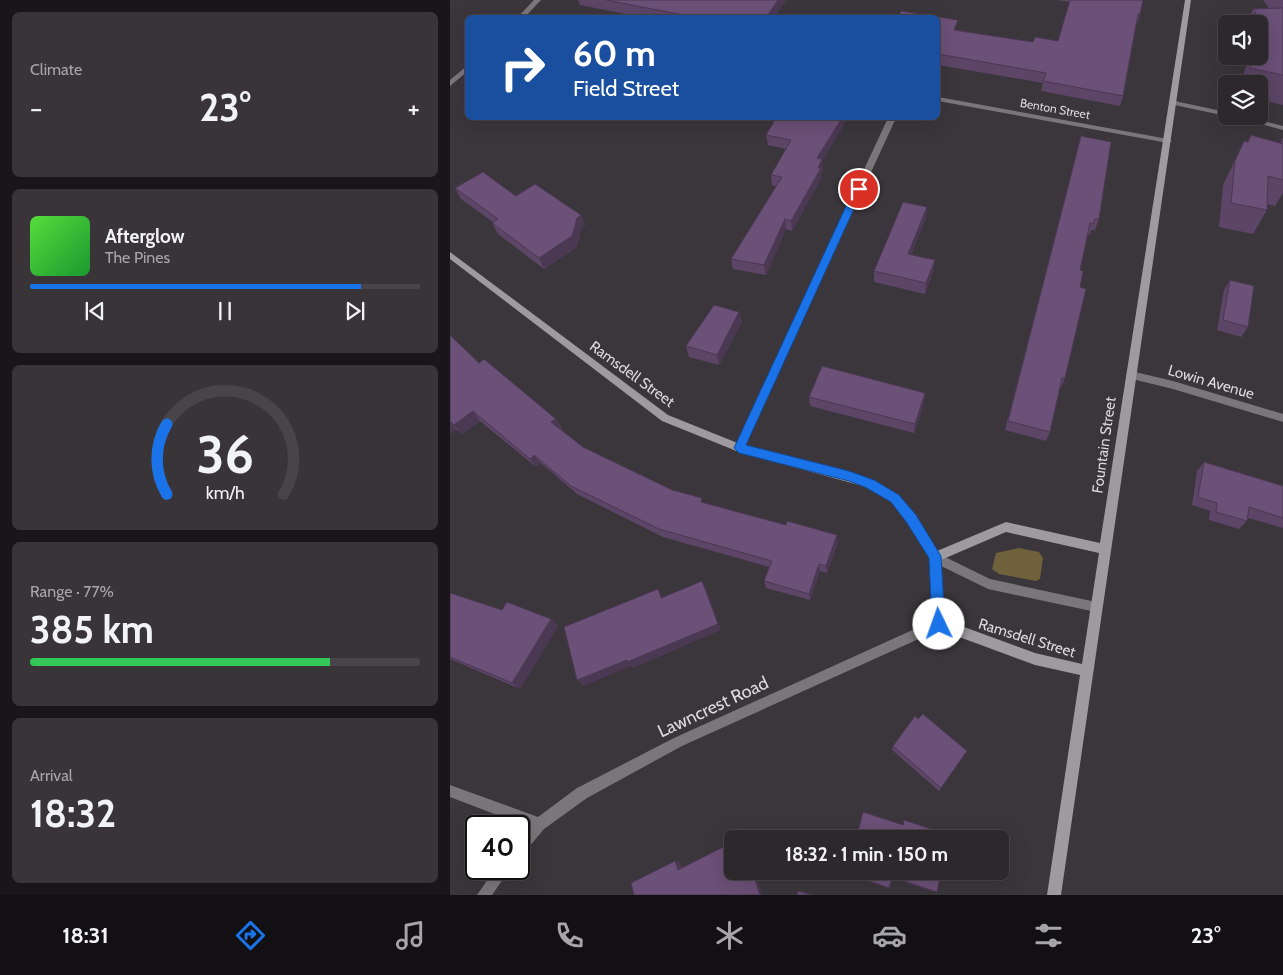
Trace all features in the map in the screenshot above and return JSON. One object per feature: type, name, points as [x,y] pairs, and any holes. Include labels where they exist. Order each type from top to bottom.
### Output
[{"type":"main road","name":"Fountain Street","points":[[1054,895],[1086,671],[1188,0]]},
{"type":"main road","name":"Ramsdell Street","points":[[450,255],[665,418],[739,448],[849,476],[884,491],[904,508],[935,556],[939,624],[1035,659],[1086,671]]},
{"type":"main road","points":[[935,556],[1006,527],[1105,550]]},
{"type":"street","points":[[523,15],[538,0]]},
{"type":"street","points":[[450,84],[465,70]]},
{"type":"street","name":"Benton Street","points":[[940,99],[1168,141]]},
{"type":"street","points":[[1173,102],[1218,112]]},
{"type":"street","points":[[739,448],[891,120]]},
{"type":"street","points":[[1268,124],[1283,128]]},
{"type":"street","name":"Lowin Avenue","points":[[1131,376],[1173,385],[1283,418]]},
{"type":"street","points":[[935,556],[988,584],[1096,607]]},
{"type":"street","name":"Lawncrest Road","points":[[530,835],[539,824],[582,793],[678,742],[939,624]]},
{"type":"street","points":[[450,791],[539,824]]},
{"type":"street","points":[[484,895],[495,880]]},
{"type":"shaded area","points":[[1019,548],[1039,552],[1043,558],[1040,579],[1036,581],[999,574],[992,569],[996,553]]},
{"type":"building","points":[[606,0],[778,0],[768,15],[684,15]]},
{"type":"building","points":[[1070,0],[1143,0],[1140,14],[1138,14],[1123,96],[1043,81],[1046,73],[940,54],[940,17],[958,20],[954,30],[1033,42],[1035,37],[1058,41]]},
{"type":"building","points":[[1283,8],[1283,75],[1250,68],[1251,65],[1268,65],[1268,15],[1257,15],[1253,9]]},
{"type":"building","points":[[901,11],[926,15],[899,15]]},
{"type":"building","points":[[775,120],[841,120],[817,158],[822,159],[818,168],[821,168],[791,221],[785,219],[764,265],[731,259],[782,177],[771,175],[791,140],[766,135]]},
{"type":"building","points":[[1251,135],[1283,144],[1283,180],[1268,176],[1267,210],[1231,203],[1235,161],[1244,141],[1248,142]]},
{"type":"building","points":[[1081,136],[1111,142],[1099,219],[1095,219],[1093,224],[1090,223],[1080,270],[1083,271],[1080,287],[1086,289],[1065,378],[1062,378],[1050,432],[1008,421]]},
{"type":"building","points":[[483,172],[516,196],[535,184],[581,215],[577,218],[572,236],[539,258],[492,223],[498,219],[455,188]]},
{"type":"building","points":[[903,202],[927,207],[908,254],[935,260],[926,283],[874,271]]},
{"type":"building","points":[[1230,280],[1254,286],[1248,327],[1223,320]]},
{"type":"building","points":[[714,305],[739,312],[717,355],[686,346]]},
{"type":"building","points":[[450,335],[479,363],[484,359],[556,419],[551,422],[583,447],[672,490],[702,498],[701,502],[786,525],[787,521],[837,535],[826,566],[819,564],[809,594],[764,581],[772,561],[659,529],[571,486],[534,455],[530,459],[473,411],[454,425],[450,421]]},
{"type":"building","points":[[822,366],[925,393],[915,424],[809,397]]},
{"type":"building","points":[[1204,462],[1283,486],[1283,518],[1249,507],[1247,521],[1216,512],[1217,503],[1198,497]]},
{"type":"building","points":[[702,581],[718,624],[627,662],[627,660],[577,680],[564,627],[658,589],[661,598]]},
{"type":"building","points":[[450,593],[502,610],[507,602],[551,619],[512,683],[450,657]]},
{"type":"building","points":[[923,714],[967,751],[941,788],[893,746],[915,716],[918,719]]},
{"type":"building","points":[[863,812],[903,825],[904,820],[934,830],[858,830]]},
{"type":"building","points":[[724,847],[724,880],[755,880],[760,895],[634,895],[631,883],[675,861],[678,870]]},
{"type":"building","points":[[867,880],[891,880],[889,888]]},
{"type":"building","points":[[901,880],[939,880],[937,892]]},
{"type":"building","points":[[798,891],[812,895],[797,895]]},
{"type":"route","points":[[859,189],[739,448],[849,476],[869,483],[895,499],[912,519],[935,556],[939,624]]}]
